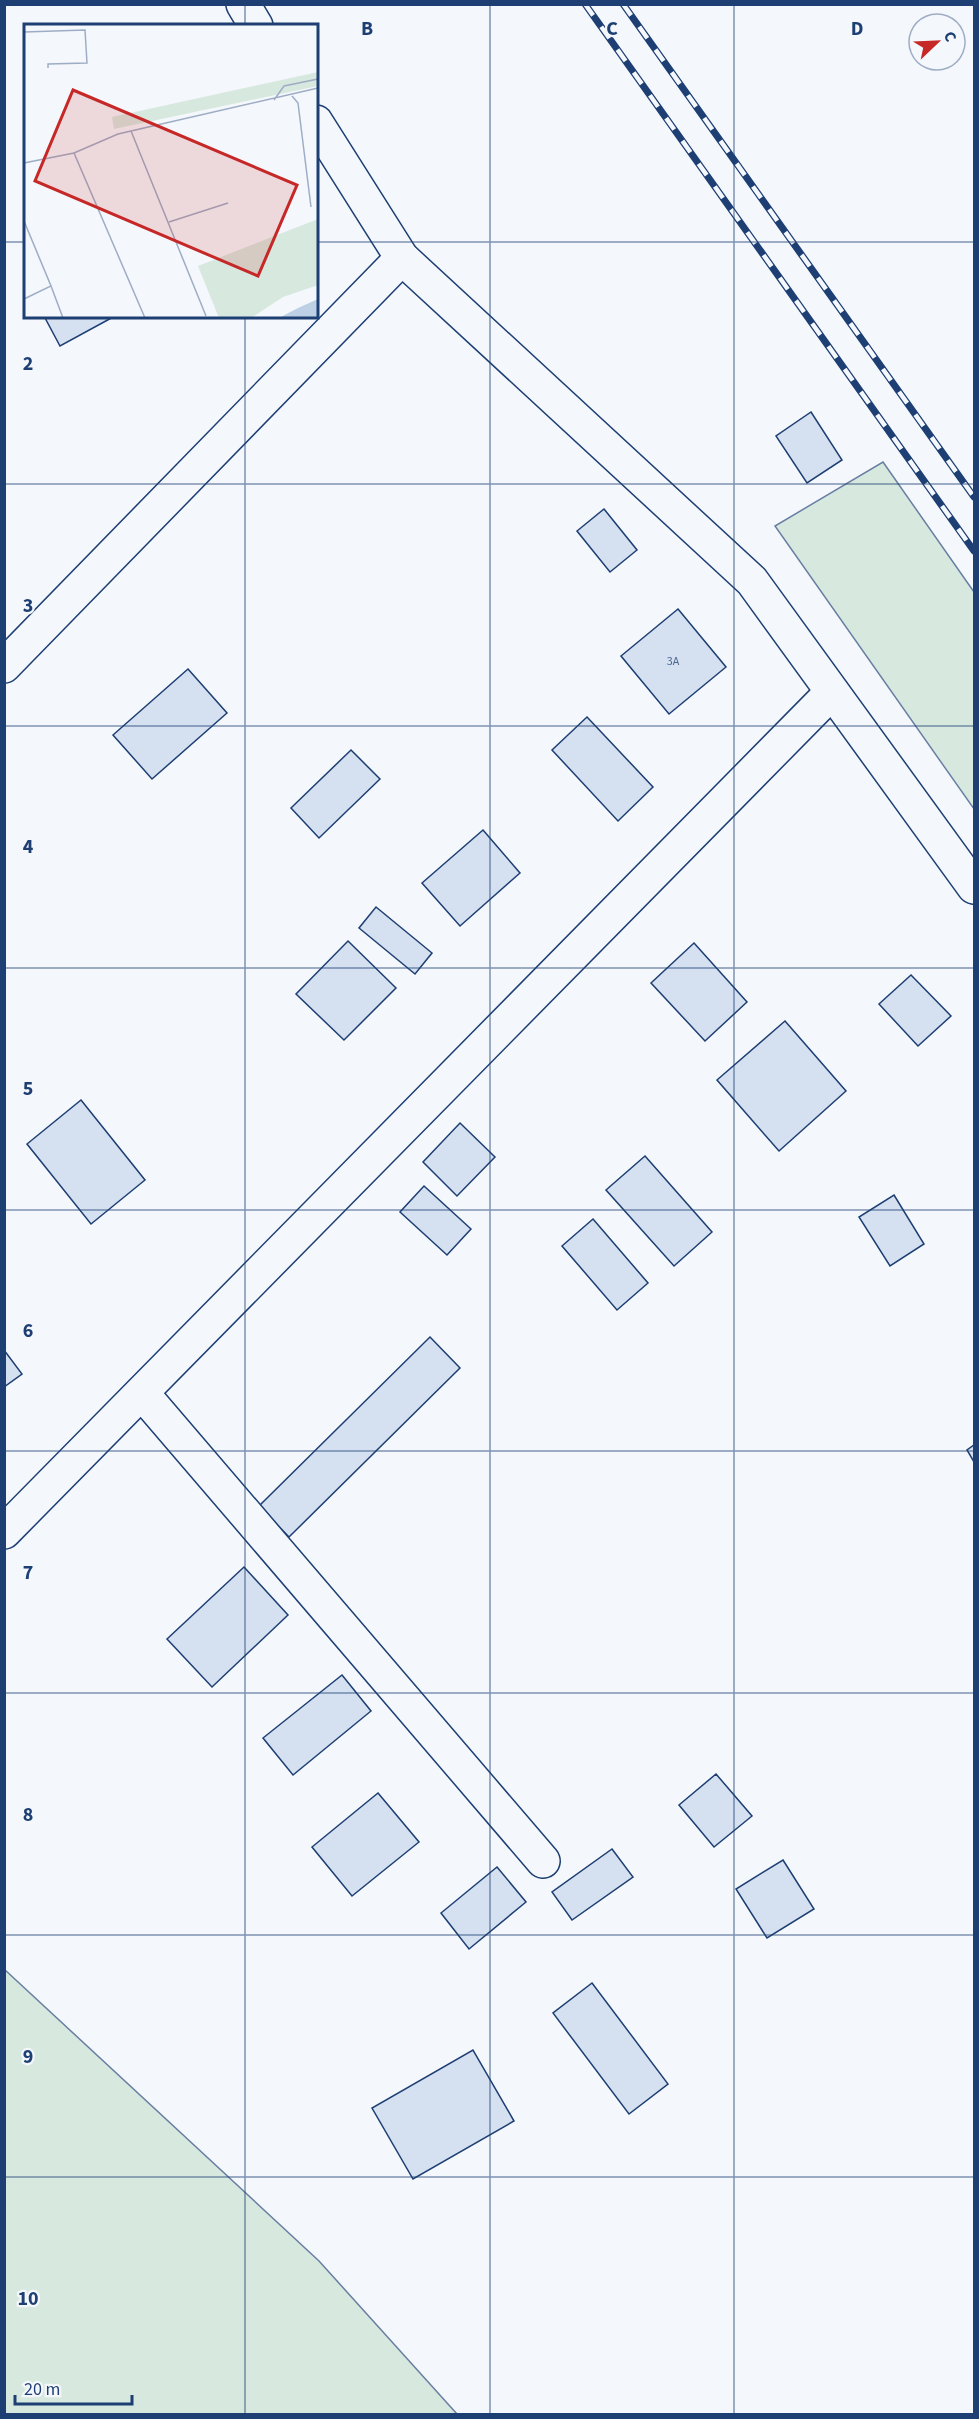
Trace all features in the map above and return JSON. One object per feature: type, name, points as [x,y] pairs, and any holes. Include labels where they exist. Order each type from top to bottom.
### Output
[{"type":"street","points":[[243,4],[255,24]]},
{"type":"street","points":[[318,125],[402,258],[752,581],[975,887]]},
{"type":"street","points":[[4,666],[402,258]]},
{"type":"street","points":[[4,1532],[832,692]]},
{"type":"street","points":[[142,1393],[543,1861]]},
{"type":"shaded area","points":[[883,462],[974,592],[974,809],[775,526]]},
{"type":"shaded area","points":[[4,1969],[319,2261],[457,2414],[5,2414]]},
{"type":"building","points":[[45,318],[111,318],[60,346]]},
{"type":"building","points":[[811,412],[842,460],[807,483],[776,436]]},
{"type":"building","points":[[604,509],[637,550],[610,572],[577,531]]},
{"type":"building","points":[[678,609],[726,667],[669,714],[621,656]]},
{"type":"building","points":[[188,669],[227,713],[152,779],[113,735]]},
{"type":"building","points":[[587,717],[653,787],[618,821],[552,750]]},
{"type":"building","points":[[351,750],[380,779],[319,838],[291,808]]},
{"type":"building","points":[[483,830],[520,873],[460,926],[422,883]]},
{"type":"building","points":[[376,907],[432,953],[415,974],[359,928]]},
{"type":"building","points":[[348,941],[396,988],[344,1040],[296,994]]},
{"type":"building","points":[[694,943],[747,1002],[705,1041],[651,983]]},
{"type":"building","points":[[911,975],[951,1016],[918,1046],[879,1004]]},
{"type":"building","points":[[785,1021],[846,1091],[779,1151],[717,1080]]},
{"type":"building","points":[[81,1100],[145,1180],[91,1224],[27,1144]]},
{"type":"building","points":[[460,1123],[495,1157],[457,1196],[423,1162]]},
{"type":"building","points":[[645,1156],[712,1232],[674,1266],[606,1190]]},
{"type":"building","points":[[424,1186],[471,1229],[447,1255],[400,1212]]},
{"type":"building","points":[[894,1195],[924,1244],[890,1266],[859,1217]]},
{"type":"building","points":[[593,1219],[648,1283],[617,1310],[562,1246]]},
{"type":"building","points":[[430,1337],[460,1368],[289,1537],[259,1506]]},
{"type":"building","points":[[4,1350],[22,1374],[4,1387]]},
{"type":"building","points":[[974,1445],[974,1462],[967,1450]]},
{"type":"building","points":[[244,1567],[288,1615],[212,1687],[167,1639]]},
{"type":"building","points":[[342,1675],[371,1711],[293,1775],[263,1738]]},
{"type":"building","points":[[716,1774],[752,1816],[714,1847],[679,1805]]},
{"type":"building","points":[[378,1793],[419,1842],[352,1896],[312,1847]]},
{"type":"building","points":[[612,1849],[633,1877],[572,1920],[552,1892]]},
{"type":"building","points":[[783,1860],[814,1909],[767,1938],[736,1889]]},
{"type":"building","points":[[497,1867],[526,1902],[469,1949],[441,1913]]},
{"type":"building","points":[[592,1983],[668,2084],[629,2114],[553,2013]]},
{"type":"building","points":[[473,2050],[514,2121],[413,2179],[372,2108]]},
{"type":"railway","points":[[585,4],[974,551]]},
{"type":"railway","points":[[623,4],[974,497]]}]
